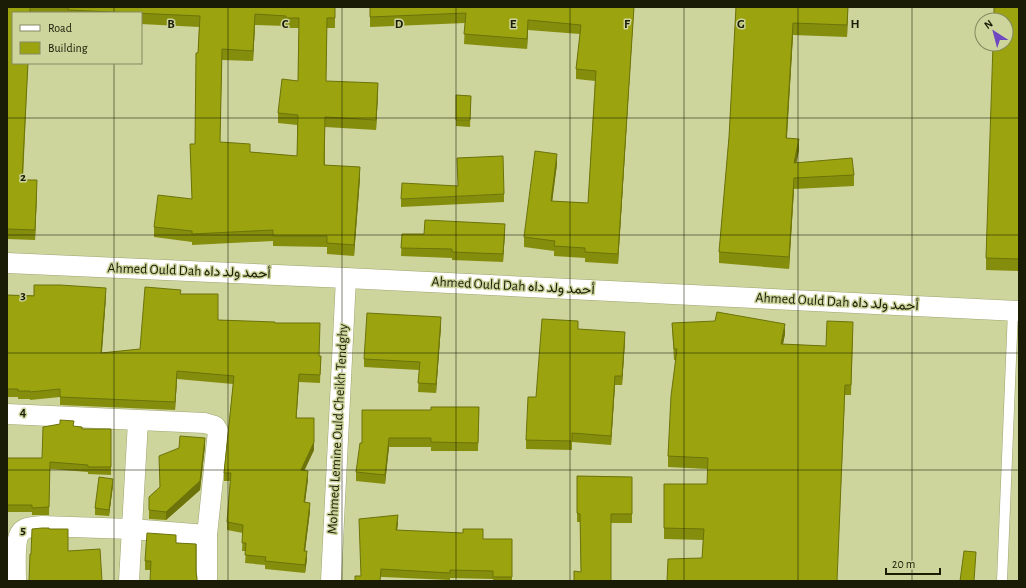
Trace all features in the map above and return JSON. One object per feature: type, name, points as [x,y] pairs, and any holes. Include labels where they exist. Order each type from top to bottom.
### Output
[{"type":"street","name":"Ahmed Ould Dah أحمد ولد داه","points":[[7,264],[346,278],[1016,311]]},
{"type":"street","name":"Mohmed Lemine Ould Cheikh Tendghy","points":[[331,581],[346,278]]},
{"type":"street","points":[[7,414],[205,423],[215,426],[218,431],[207,534],[207,581]]},
{"type":"street","points":[[129,581],[138,421]]},
{"type":"street","points":[[16,581],[18,540],[21,532],[29,527],[42,526],[131,529],[207,534]]},
{"type":"lane","points":[[1002,581],[1016,311]]},
{"type":"building","points":[[7,7],[30,7],[30,12],[12,12],[12,64],[28,64],[22,180],[37,180],[35,230],[7,229]]},
{"type":"building","points":[[68,7],[335,7],[335,18],[327,18],[326,81],[378,83],[376,120],[325,117],[324,165],[360,167],[354,245],[327,243],[327,236],[273,236],[273,230],[192,234],[192,231],[154,227],[158,195],[192,199],[190,144],[195,144],[196,53],[198,53],[200,16],[142,13],[142,12],[68,10]],"holes":[[[255,14],[286,16],[286,18],[299,18],[298,81],[282,79],[278,113],[298,115],[297,156],[250,152],[250,144],[220,142],[222,49],[253,51]]]},
{"type":"building","points":[[370,7],[634,7],[618,254],[585,252],[585,248],[554,246],[555,241],[524,237],[535,151],[557,154],[551,201],[588,203],[596,71],[576,69],[581,25],[528,20],[527,39],[464,34],[466,13],[370,17]]},
{"type":"building","points":[[736,7],[848,7],[847,25],[793,23],[786,138],[799,139],[794,163],[852,158],[854,175],[794,178],[789,257],[719,252],[729,137]]},
{"type":"building","points":[[994,7],[1019,7],[1019,259],[986,258],[993,52],[1014,52],[1014,12],[994,12]]},
{"type":"building","points":[[456,95],[471,96],[470,120],[456,120]]},
{"type":"building","points":[[503,156],[504,194],[401,199],[402,183],[458,186],[457,158]]},
{"type":"building","points":[[425,220],[505,224],[503,254],[452,252],[452,249],[401,248],[402,234],[424,234]]},
{"type":"building","points":[[34,285],[106,288],[101,353],[140,349],[145,287],[181,290],[180,294],[218,294],[218,320],[275,323],[320,323],[320,375],[299,374],[296,418],[314,418],[314,442],[301,470],[308,471],[304,502],[310,503],[304,551],[307,551],[305,565],[265,561],[266,557],[245,555],[246,543],[242,543],[243,525],[227,522],[231,473],[224,473],[234,376],[177,371],[175,402],[60,397],[60,389],[30,392],[18,391],[18,389],[7,389],[7,295],[34,296]]},
{"type":"building","points":[[717,312],[785,324],[781,344],[826,346],[827,321],[853,322],[851,385],[845,385],[837,581],[667,581],[668,559],[702,558],[704,529],[664,528],[664,484],[707,484],[708,458],[668,456],[671,396],[677,349],[674,349],[672,323],[715,321]]},
{"type":"building","points":[[367,313],[441,317],[436,384],[418,383],[420,362],[364,359]]},
{"type":"building","points":[[542,319],[578,321],[578,329],[625,332],[622,376],[615,376],[611,436],[572,433],[572,441],[526,440],[528,397],[536,397]]},
{"type":"building","points":[[431,407],[479,407],[478,443],[431,442],[431,438],[389,438],[385,475],[356,472],[360,443],[362,443],[362,410],[431,410]]},
{"type":"building","points":[[60,420],[74,421],[73,426],[82,427],[82,429],[111,429],[111,467],[88,467],[88,465],[50,462],[49,507],[32,508],[32,505],[7,505],[7,458],[42,458],[43,427],[60,424]]},
{"type":"building","points":[[180,436],[205,438],[200,481],[166,512],[149,510],[149,497],[160,487],[159,456],[179,448]]},
{"type":"building","points":[[577,476],[632,477],[632,514],[611,514],[611,581],[574,581],[574,571],[581,572],[580,514],[577,513]]},
{"type":"building","points":[[99,477],[113,479],[109,510],[95,508]]},
{"type":"building","points":[[398,515],[396,530],[463,533],[463,529],[483,529],[483,539],[512,539],[512,577],[493,577],[493,571],[450,570],[450,573],[381,569],[380,581],[355,581],[355,576],[361,576],[359,519]]},
{"type":"building","points":[[32,529],[68,529],[68,551],[100,549],[102,581],[29,581]]},
{"type":"building","points":[[147,533],[176,535],[176,543],[196,544],[197,581],[150,581],[151,561],[145,561]]},
{"type":"building","points":[[964,551],[976,552],[974,581],[960,581]]}]
